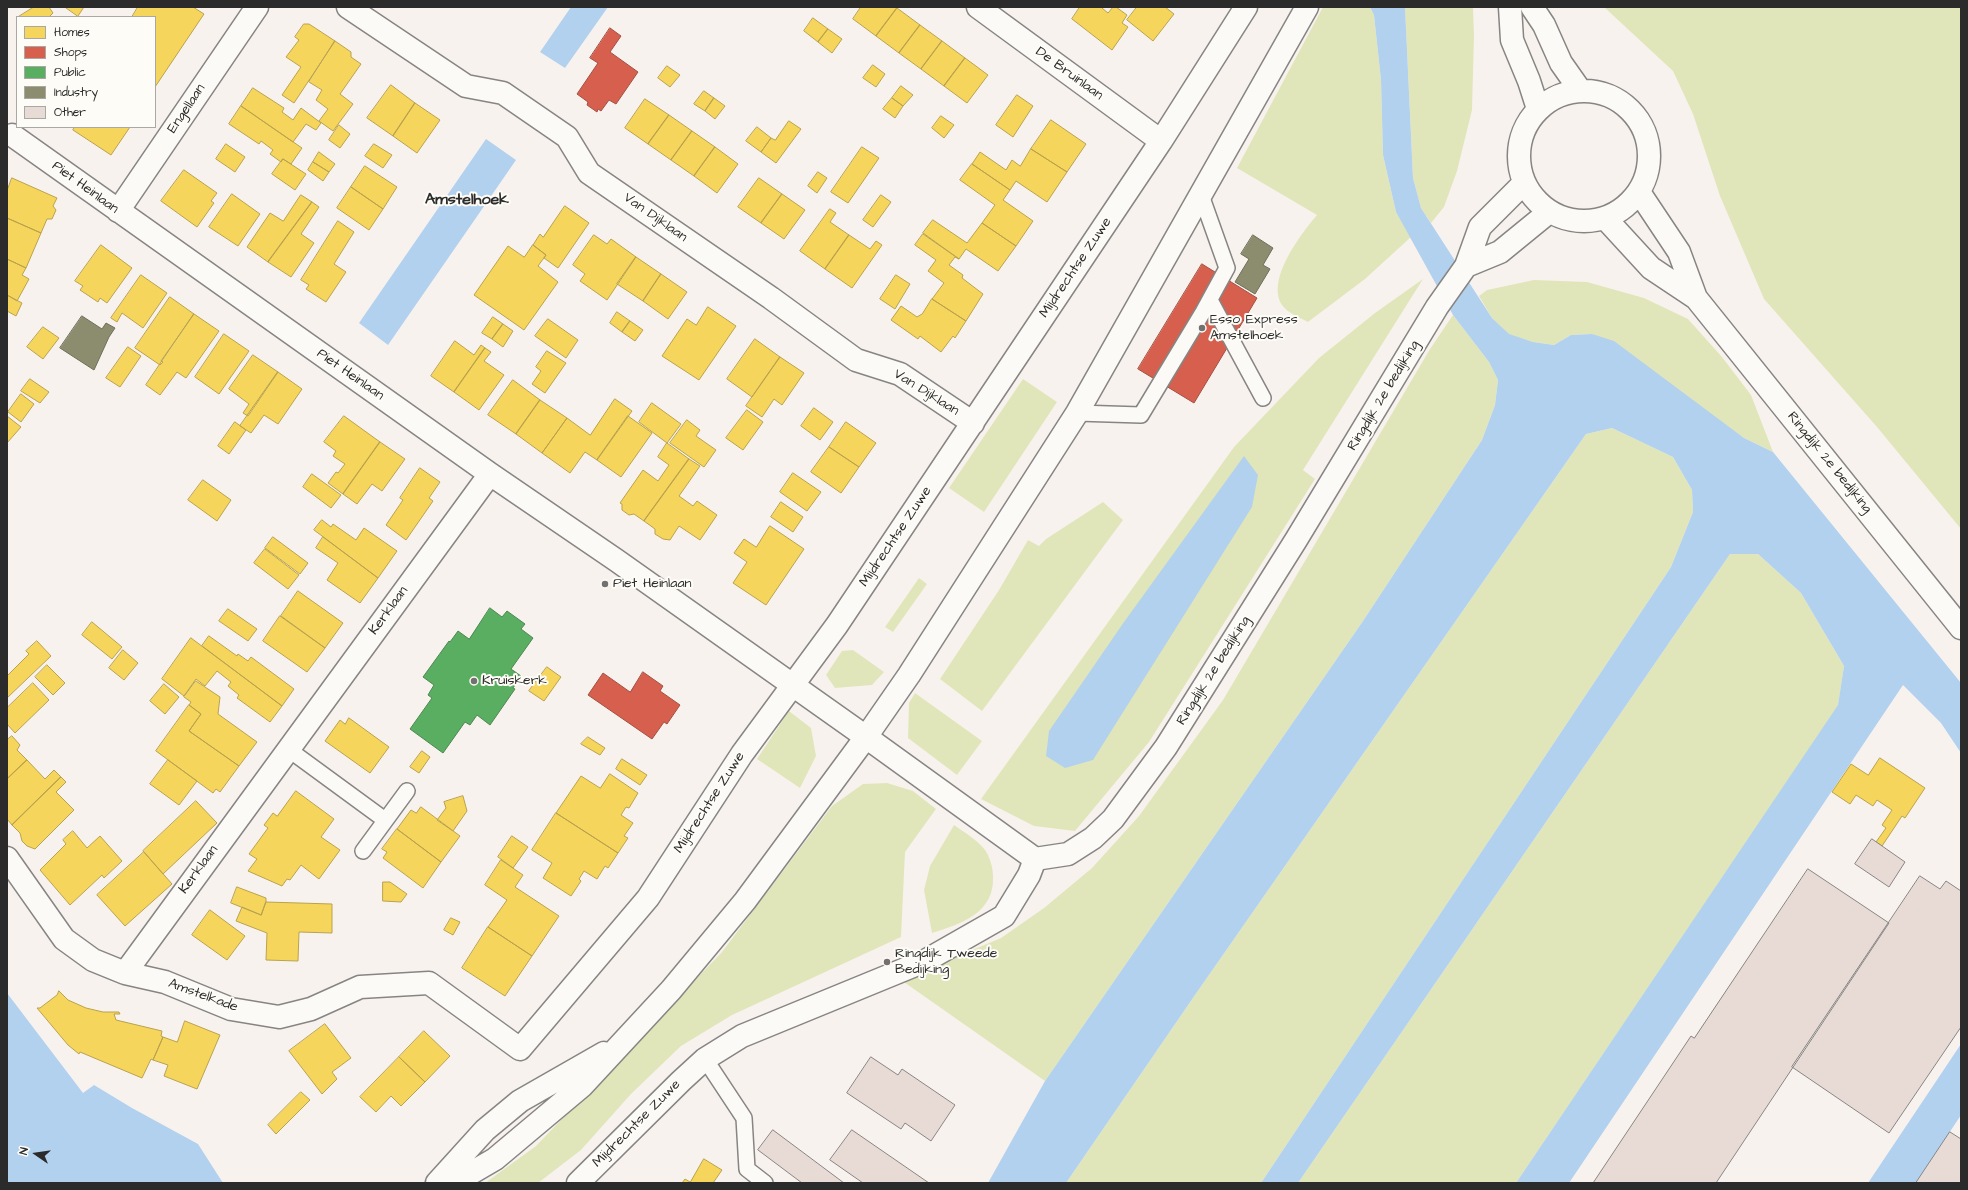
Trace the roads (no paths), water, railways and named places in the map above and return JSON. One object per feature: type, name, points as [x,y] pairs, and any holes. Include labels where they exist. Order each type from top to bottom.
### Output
[{"type":"street","name":"Engellaan","points":[[118,211],[257,7]]},
{"type":"street","name":"Van Dijklaan","points":[[348,7],[466,86],[503,93],[567,137],[589,173],[772,298],[856,360],[900,374],[973,423]]},
{"type":"street","name":"De Bruinlaan","points":[[978,7],[1161,140]]},
{"type":"street","name":"Mijdrechtse Zuwe","points":[[520,1049],[648,898],[742,754],[837,625],[973,423],[1161,140],[1246,7]]},
{"type":"street","points":[[454,1183],[495,1159],[582,1086],[617,1046],[671,990],[745,901],[866,737],[909,675],[1077,413],[1307,7]]},
{"type":"street","points":[[1510,7],[1512,40],[1538,109]]},
{"type":"street","points":[[1532,7],[1544,25],[1561,64],[1580,90]]},
{"type":"street","points":[[1580,90],[1604,93],[1626,104],[1642,123],[1650,146],[1648,170],[1639,192],[1622,210],[1605,218],[1586,221],[1567,219],[1549,212],[1534,199],[1524,182],[1519,164],[1519,144],[1526,125],[1538,109],[1557,96],[1580,90]]},
{"type":"street","name":"Piet Heinlaan","points":[[9,134],[490,474],[793,684],[866,737]]},
{"type":"street","name":"Ringdijk 2e bedijking","points":[[1035,859],[1068,854],[1093,838],[1113,819],[1166,747],[1296,540],[1437,307],[1466,266],[1480,227],[1524,182]]},
{"type":"street","name":"Ringdijk 2e bedijking","points":[[1639,192],[1679,252],[1696,298]]},
{"type":"street","points":[[1466,266],[1500,252],[1549,212]]},
{"type":"street","name":"Ringdijk 2e bedijking","points":[[1605,218],[1651,268],[1696,298],[1961,628]]},
{"type":"street","name":"Kerklaan","points":[[125,973],[490,474]]},
{"type":"street","points":[[866,737],[1035,859]]},
{"type":"street","name":"Amstelkade","points":[[7,858],[64,939],[93,960],[125,973],[165,982],[231,1009],[279,1017],[311,1009],[360,987],[429,983],[520,1049]]},
{"type":"street","name":"Mijdrechtse Zuwe","points":[[578,1183],[705,1059],[742,1036],[925,961],[1004,916],[1029,876],[1035,859]]},
{"type":"street","points":[[437,1183],[485,1130],[520,1101],[564,1074],[617,1046]]},
{"type":"lane","points":[[1077,413],[1140,415],[1210,300],[1227,268],[1201,195]]},
{"type":"lane","points":[[1210,300],[1263,398]]},
{"type":"lane","points":[[288,749],[385,820]]},
{"type":"lane","points":[[363,851],[406,791]]},
{"type":"lane","points":[[705,1059],[744,1118],[746,1169],[765,1183]]},
{"type":"water","points":[[571,7],[608,7],[565,68],[540,52]]},
{"type":"water","points":[[1370,7],[1405,7],[1413,178],[1421,208],[1492,318],[1509,334],[1533,342],[1554,345],[1571,335],[1592,334],[1614,341],[1744,438],[1773,452],[1961,683],[1961,753],[1941,723],[1903,685],[1569,1183],[1516,1183],[1838,705],[1844,666],[1801,593],[1758,554],[1730,554],[1298,1183],[1261,1183],[1671,567],[1693,512],[1692,490],[1673,457],[1612,428],[1586,434],[1195,995],[1066,1183],[988,1183],[1045,1081],[1363,621],[1482,440],[1495,405],[1498,380],[1489,362],[1453,315],[1396,212],[1383,155],[1381,80],[1374,15]]},
{"type":"water","points":[[486,139],[516,160],[388,345],[359,323]]},
{"type":"water","points":[[1244,456],[1258,475],[1252,507],[1093,760],[1065,768],[1046,756],[1049,731],[1124,622]]},
{"type":"water","points":[[7,993],[83,1093],[94,1085],[132,1108],[198,1144],[223,1183],[7,1183]]},
{"type":"water","points":[[1961,1044],[1961,1115],[1916,1183],[1868,1183]]},
{"type":"place","name":"Esso Express Amstelhoek","points":[[1202,328]]},
{"type":"place","name":"Piet Heinlaan","points":[[605,584]]},
{"type":"place","name":"Kruiskerk","points":[[474,681]]},
{"type":"place","name":"Ringdijk Tweede Bedijking","points":[[887,962]]},
{"type":"district","name":"Amstelhoek","points":[[467,201]]}]
